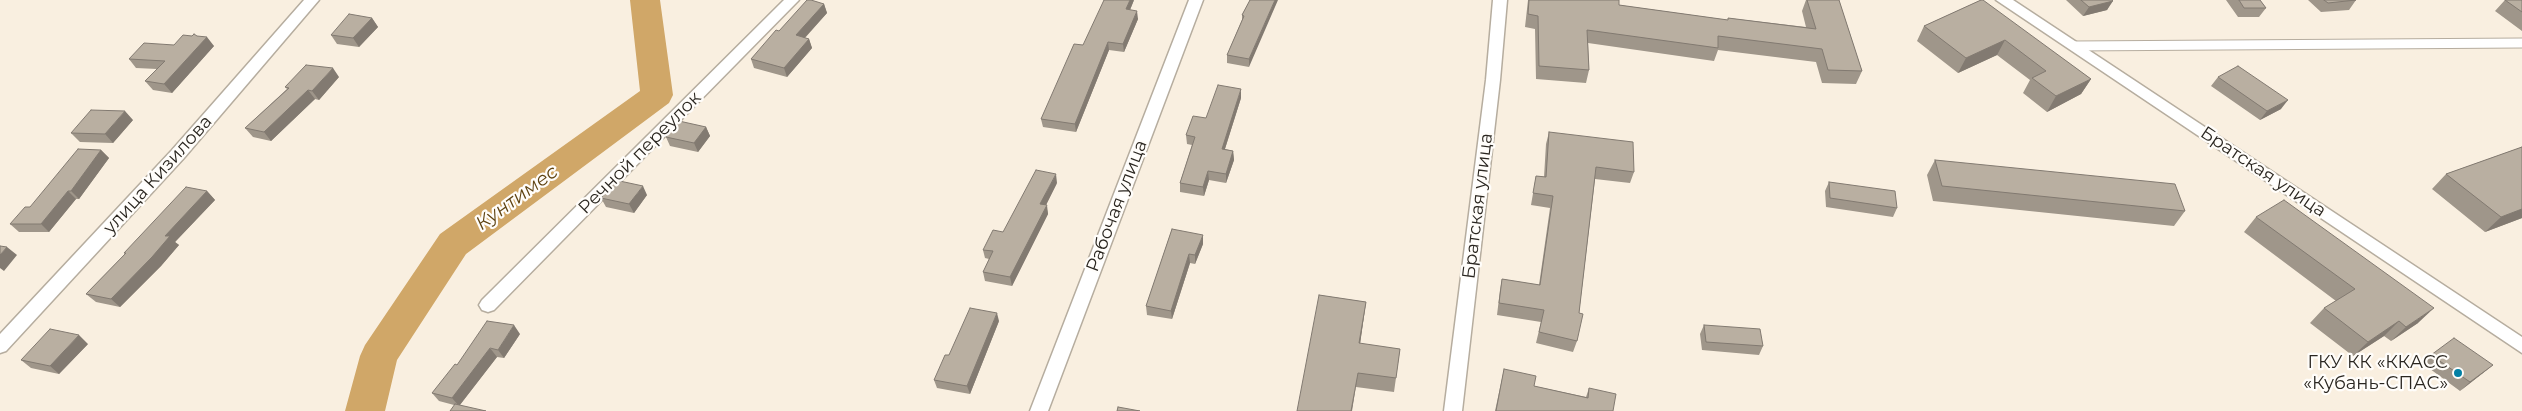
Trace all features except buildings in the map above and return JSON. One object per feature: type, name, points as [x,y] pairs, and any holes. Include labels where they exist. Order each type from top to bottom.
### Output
[{"type":"street","name":"улица Кизилова","points":[[0,346],[178,154],[312,0]]},
{"type":"street","name":"Речной переулок","points":[[488,305],[792,0]]},
{"type":"street","name":"Рабочая улица","points":[[1039,411],[1196,0]]},
{"type":"street","name":"Братская улица","points":[[1453,411],[1493,80],[1500,0]]},
{"type":"street","name":"Братская улица","points":[[2003,0],[2522,346]]},
{"type":"lane","points":[[2074,46],[2522,43]]},
{"type":"waterway","name":"Кунтимес","points":[[365,411],[379,356],[453,244],[657,95],[645,0]]},
{"type":"place","name":"ГКУ КК «ККАСС «Кубань-СПАС»","points":[[2458,373]]}]
